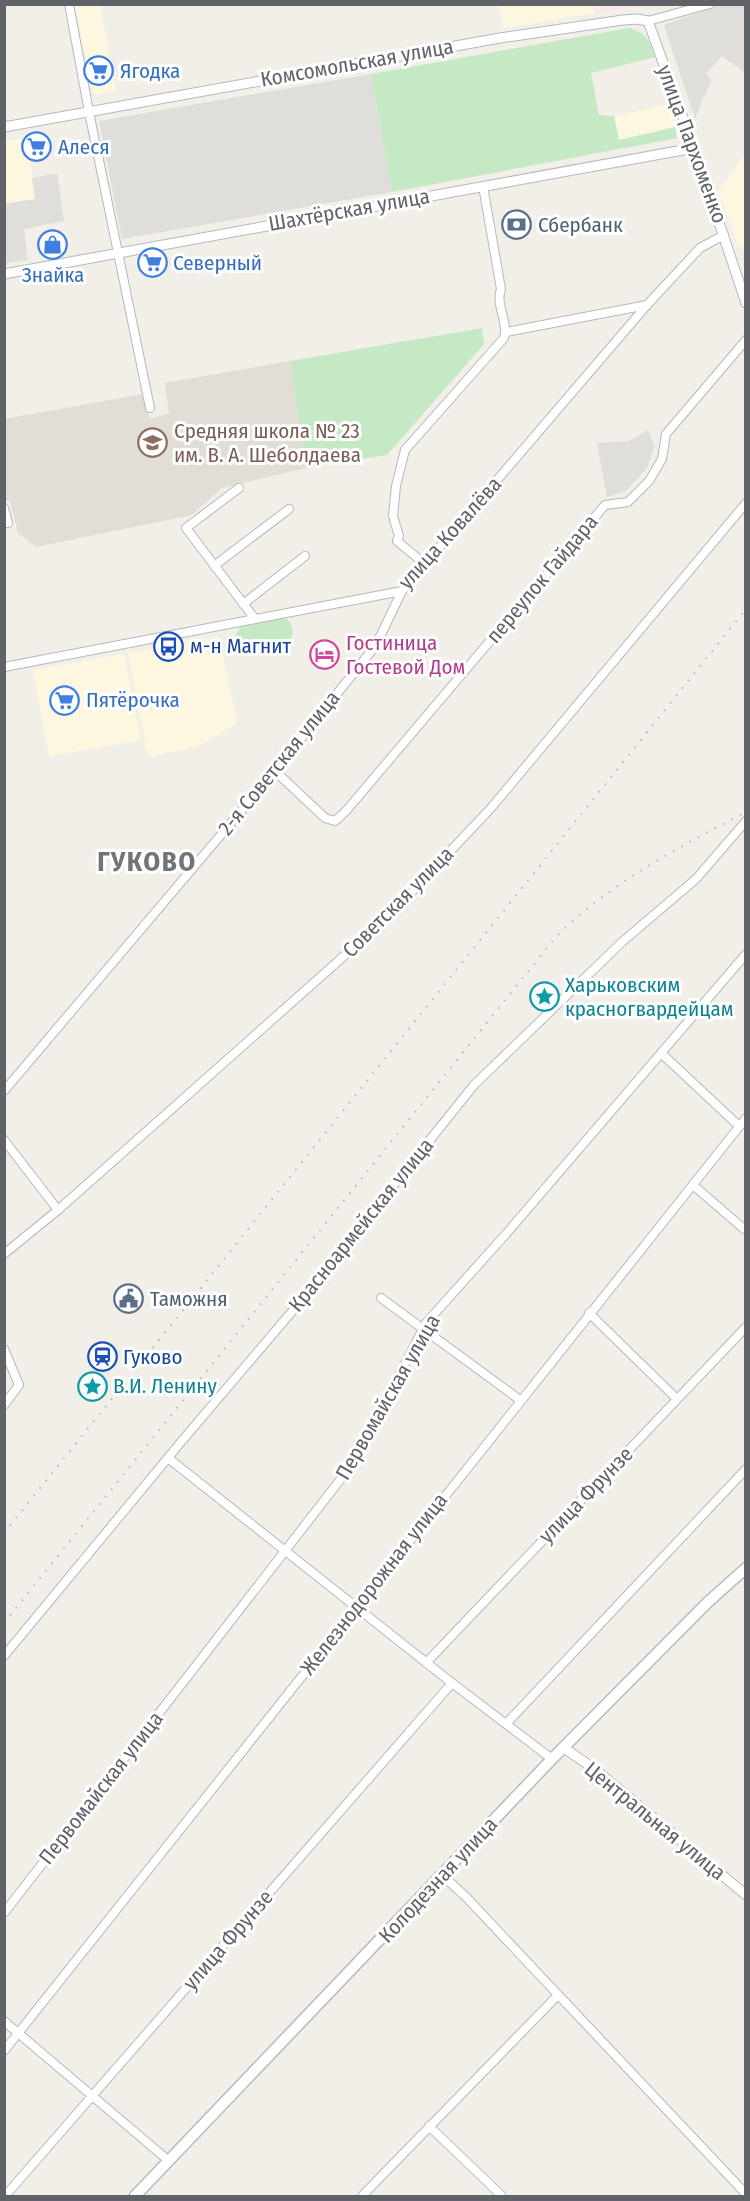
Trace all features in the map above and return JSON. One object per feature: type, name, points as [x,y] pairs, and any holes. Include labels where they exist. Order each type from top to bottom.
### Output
[{"type":"main road","name":"Колодезная улица","points":[[135,2196],[552,1759],[687,1623],[746,1568]]},
{"type":"street","points":[[69,4],[117,253],[150,408]]},
{"type":"street","name":"Комсомольская улица","points":[[4,127],[500,38],[623,20],[648,21],[710,4]]},
{"type":"street","name":"улица Пархоменко","points":[[648,21],[746,303]]},
{"type":"street","name":"Шахтёрская улица","points":[[4,274],[694,148]]},
{"type":"street","points":[[426,565],[398,541],[393,516],[396,486],[405,450],[504,338],[506,332],[483,186]]},
{"type":"street","name":"улица Ковалёва","points":[[4,667],[402,591],[647,305],[700,248],[724,235]]},
{"type":"street","points":[[506,332],[647,305]]},
{"type":"street","name":"переулок Гайдара","points":[[275,771],[325,819],[335,821],[346,811],[605,505],[628,502],[649,481],[662,459],[666,434],[746,340]]},
{"type":"street","points":[[239,488],[186,528],[255,619]]},
{"type":"street","name":"Советская улица","points":[[4,1254],[58,1210],[389,916],[491,808],[746,503]]},
{"type":"street","points":[[4,508],[8,523],[4,523]]},
{"type":"street","points":[[214,566],[289,509]]},
{"type":"street","points":[[243,604],[305,556]]},
{"type":"street","name":"2-я Советская улица","points":[[4,1091],[275,771],[376,645],[402,591]]},
{"type":"street","name":"Красноармейская улица","points":[[4,1656],[295,1308],[474,1085],[622,942],[696,879],[746,821]]},
{"type":"street","name":"Первомайская улица","points":[[4,1913],[354,1462],[426,1323],[506,1234],[746,954]]},
{"type":"street","points":[[661,1053],[739,1126]]},
{"type":"street","name":"Железнодорожная улица","points":[[4,2050],[746,1118]]},
{"type":"street","points":[[4,1140],[58,1210]]},
{"type":"street","points":[[693,1185],[744,1229],[746,1228]]},
{"type":"street","points":[[381,1298],[520,1400]]},
{"type":"street","points":[[589,1313],[677,1399]]},
{"type":"street","name":"улица Фрунзе","points":[[426,1663],[746,1327]]},
{"type":"street","points":[[4,1349],[20,1385],[4,1405]]},
{"type":"street","points":[[168,1458],[426,1663],[552,1759]]},
{"type":"street","points":[[506,1724],[746,1469]]},
{"type":"street","name":"улица Фрунзе","points":[[5,2196],[452,1683]]},
{"type":"street","name":"Центральная улица","points":[[564,1748],[596,1770],[746,1895]]},
{"type":"street","points":[[442,1875],[466,1896],[746,2194]]},
{"type":"street","points":[[362,2196],[558,1995]]},
{"type":"street","points":[[4,2021],[169,2161]]},
{"type":"street","points":[[429,2126],[502,2196]]},
{"type":"shaded area","points":[[594,4],[653,4],[653,5],[595,13]]},
{"type":"shaded area","points":[[75,5],[100,5],[116,91],[93,95]]},
{"type":"shaded area","points":[[498,5],[594,5],[595,13],[503,28]]},
{"type":"shaded area","points":[[719,5],[745,5],[745,73],[722,56],[706,74],[712,81],[695,119],[664,25]]},
{"type":"shaded area","points":[[371,74],[392,192],[122,239],[99,121]]},
{"type":"shaded area","points":[[670,104],[675,127],[619,140],[614,116]]},
{"type":"shaded area","points":[[26,138],[36,199],[5,204],[4,141]]},
{"type":"shaded area","points":[[745,155],[745,252],[737,243],[718,191]]},
{"type":"shaded area","points":[[57,173],[64,221],[24,229],[28,260],[6,263],[4,204],[35,199],[32,178]]},
{"type":"shaded area","name":"Средняя школа № 23 им. В. А. Шеболдаева","points":[[290,361],[306,468],[222,488],[192,515],[36,547],[18,533],[10,501],[5,501],[4,419],[143,394],[150,419],[169,413],[165,383]]},
{"type":"shaded area","points":[[648,430],[655,446],[647,468],[626,491],[607,497],[597,443],[629,441]]},
{"type":"shaded area","points":[[219,637],[237,723],[199,746],[148,757],[128,653]]},
{"type":"shaded area","points":[[124,654],[141,740],[49,756],[33,670]]},
{"type":"green space","points":[[629,28],[646,38],[655,57],[591,73],[599,115],[614,116],[619,140],[675,127],[677,138],[392,192],[371,74]]},
{"type":"green space","points":[[482,328],[484,344],[387,455],[306,468],[290,361]]},
{"type":"green space","points":[[285,617],[292,630],[287,645],[250,652],[238,642],[235,636],[241,625]]},
{"type":"railway","points":[[4,1533],[746,609]]},
{"type":"railway","points":[[4,1623],[555,938],[576,918],[621,883],[670,853],[746,812]]},
{"type":"place","name":"Ягодка","points":[[99,71]]},
{"type":"place","name":"Алеся","points":[[37,147]]},
{"type":"place","name":"Сбербанк","points":[[517,225]]},
{"type":"place","name":"Знайка","points":[[53,244]]},
{"type":"place","name":"Северный","points":[[152,263]]},
{"type":"place","name":"Средняя школа № 23 им. В. А. Шеболдаева","points":[[153,443]]},
{"type":"place","name":"м-н Магнит","points":[[169,646]]},
{"type":"place","name":"Гостиница Гостевой Дом","points":[[325,655]]},
{"type":"place","name":"Пятёрочка","points":[[65,700]]},
{"type":"place","name":"Харьковским красногвардейцам","points":[[544,997]]},
{"type":"place","name":"Таможня","points":[[129,1299]]},
{"type":"place","name":"Гуково","points":[[102,1357]]},
{"type":"place","name":"В.И. Ленину","points":[[92,1386]]},
{"type":"district","name":"ГУКОВО","points":[[147,862]]}]
